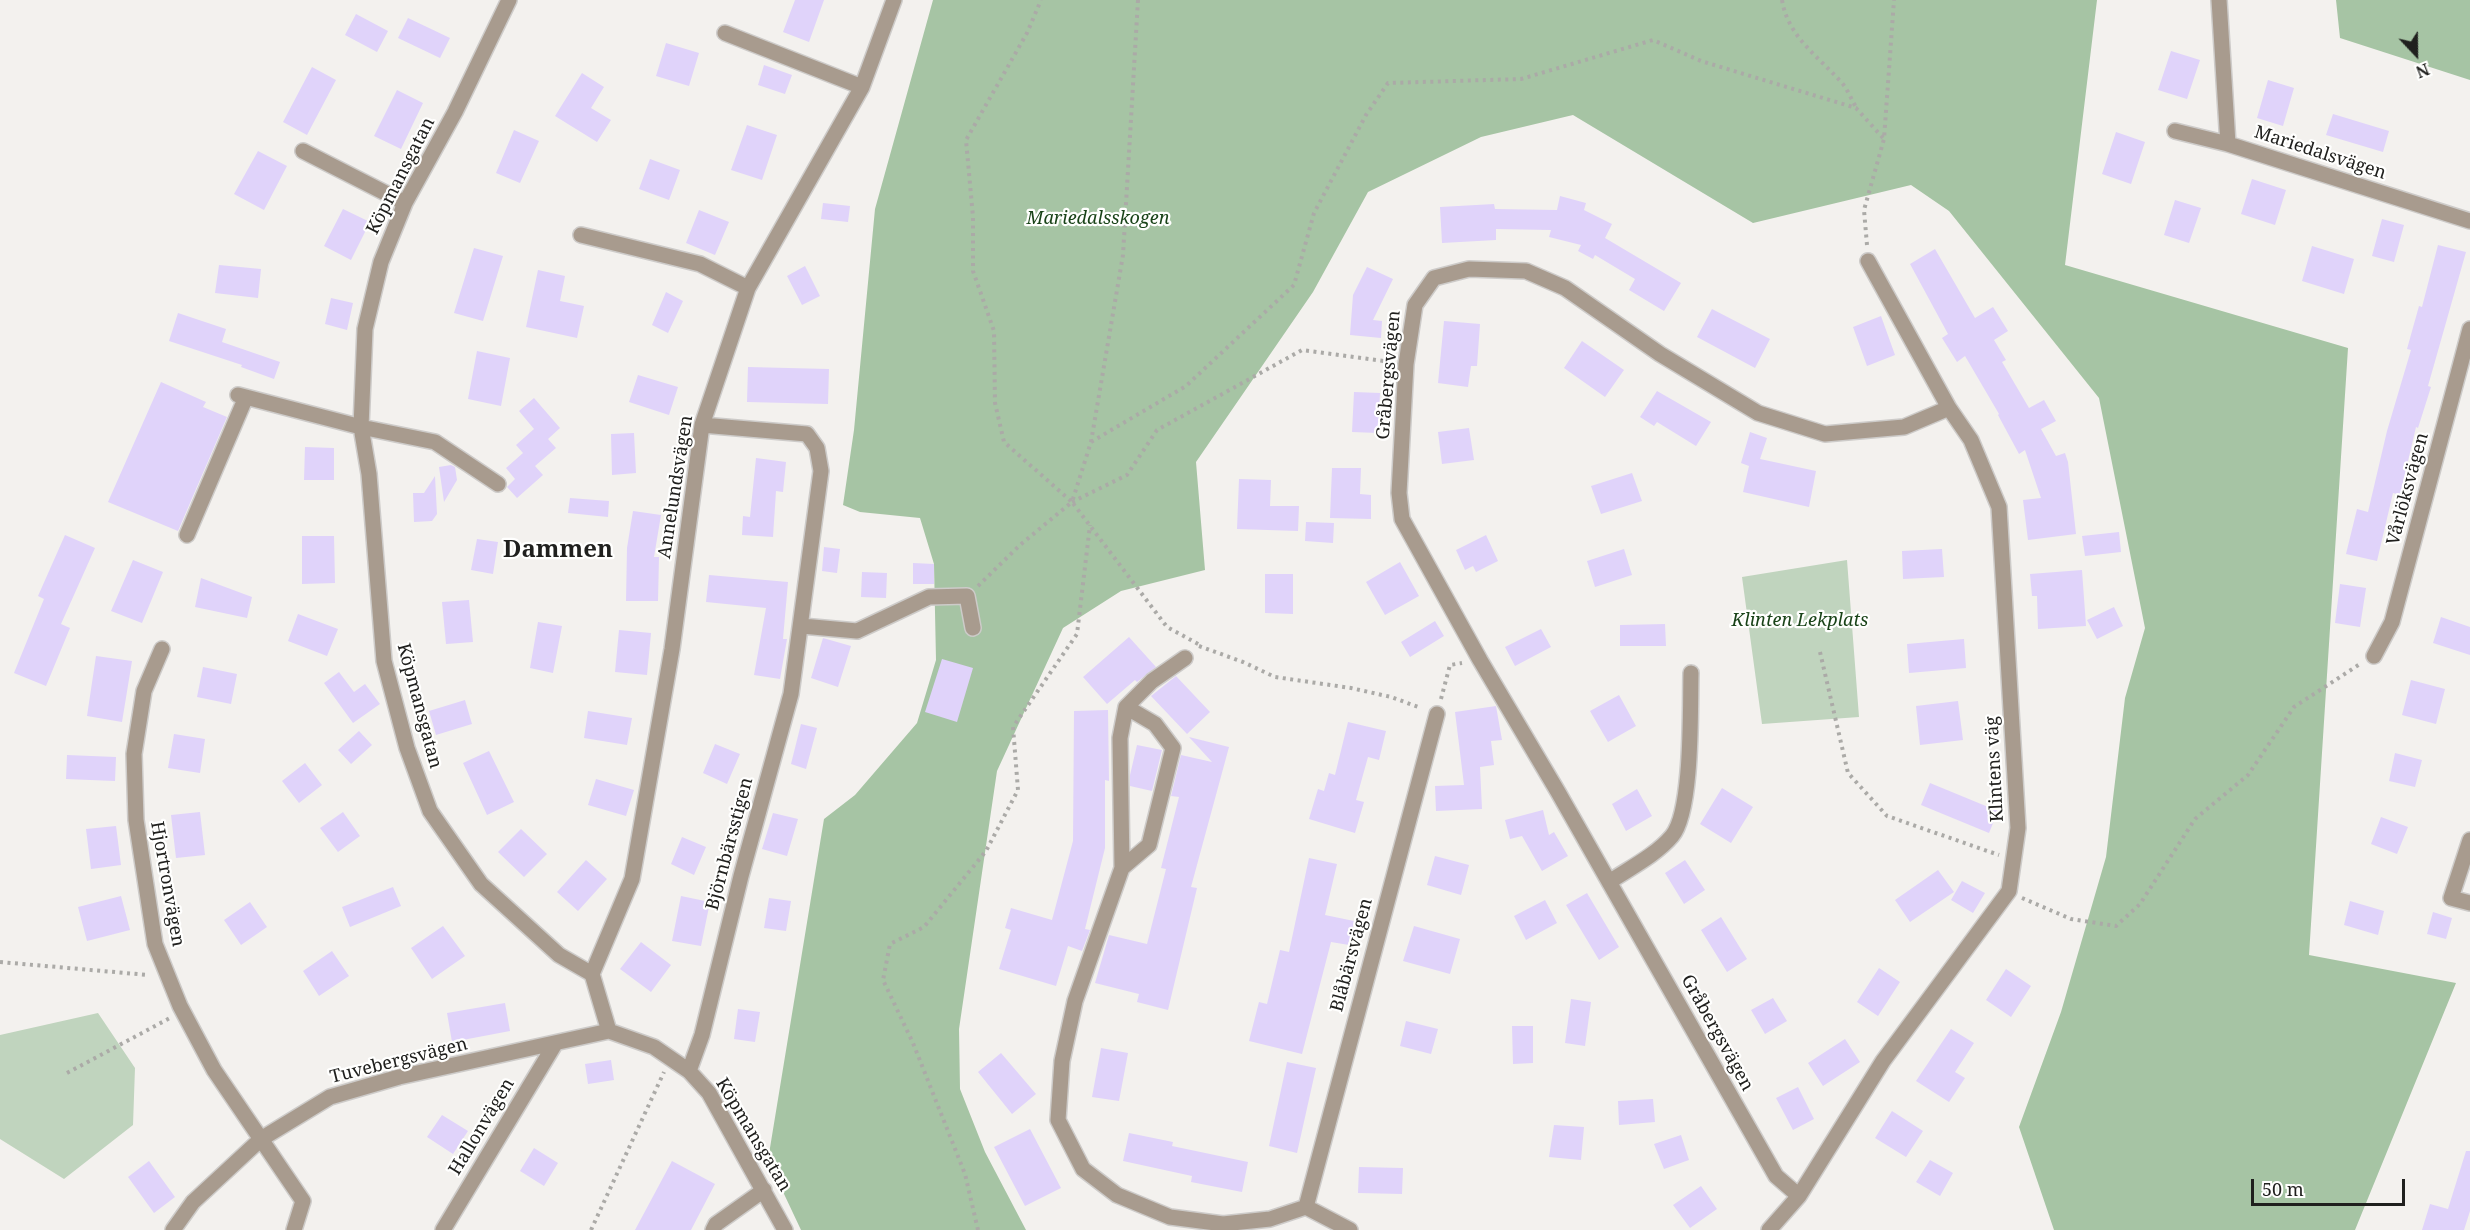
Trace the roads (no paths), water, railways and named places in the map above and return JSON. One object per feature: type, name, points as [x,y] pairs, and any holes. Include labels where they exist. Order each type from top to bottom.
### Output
[{"type":"street","name":"Köpmansgatan","points":[[509,0],[455,112],[405,203],[381,262],[365,329],[361,427],[369,474],[384,661],[406,748],[430,811],[482,884],[559,955],[592,974]]},
{"type":"street","name":"Annelundsvägen","points":[[592,974],[632,879],[672,649],[702,424],[748,288],[862,87],[894,0]]},
{"type":"street","name":"Mariedalsvägen","points":[[2219,0],[2228,144],[2470,221]]},
{"type":"street","points":[[725,33],[862,87]]},
{"type":"street","points":[[2175,131],[2228,144]]},
{"type":"street","points":[[303,151],[405,203]]},
{"type":"street","points":[[580,235],[700,264],[748,288]]},
{"type":"street","name":"Klintens väg","points":[[1769,1230],[1799,1197],[1882,1061],[1956,966],[2009,891],[2018,828],[1999,507],[1971,440],[1948,408],[1868,261]]},
{"type":"street","name":"Gråbergsvägen","points":[[1799,1197],[1776,1176],[1480,660],[1402,519],[1400,493],[1406,364],[1414,305],[1434,279],[1469,269],[1526,271],[1565,288],[1660,354],[1758,413],[1825,434],[1904,427],[1948,408]]},
{"type":"street","name":"Vårlöksvägen","points":[[2374,656],[2392,622],[2470,329]]},
{"type":"street","points":[[187,535],[242,396],[361,427],[435,442],[498,484]]},
{"type":"street","name":"Björnbärsstigen","points":[[690,1071],[702,1035],[741,876],[791,694],[802,626],[804,589],[821,471],[817,448],[807,434],[702,424]]},
{"type":"street","points":[[802,626],[857,631],[928,597],[967,596],[973,628]]},
{"type":"street","name":"Hjortronvägen","points":[[162,649],[144,691],[134,754],[136,820],[155,944],[167,977],[214,1070],[303,1201],[294,1230]]},
{"type":"street","points":[[1122,868],[1120,738],[1126,707],[1152,681],[1185,658]]},
{"type":"street","points":[[1609,882],[1655,851],[1673,834],[1685,793],[1690,746],[1690,673]]},
{"type":"street","points":[[1126,707],[1155,724],[1173,748],[1149,845],[1122,868],[1112,890],[1075,1001],[1062,1061],[1059,1120],[1083,1169],[1116,1195],[1170,1217],[1223,1224],[1270,1219],[1306,1207],[1350,1230]]},
{"type":"street","name":"Blåbärsvägen","points":[[1306,1207],[1437,714]]},
{"type":"street","points":[[2470,840],[2451,898],[2470,903]]},
{"type":"street","points":[[592,974],[609,1031]]},
{"type":"street","name":"Köpmansgatan","points":[[609,1031],[654,1047],[690,1071],[708,1093],[785,1230]]},
{"type":"street","name":"Tuvebergsvägen","points":[[173,1230],[193,1202],[261,1139],[330,1097],[399,1077],[609,1031]]},
{"type":"street","name":"Hallonvägen","points":[[443,1230],[555,1044]]},
{"type":"street","points":[[713,1230],[716,1224],[764,1190]]},
{"type":"district","name":"Dammen","points":[[558,550]]},
{"type":"park label","name":"Mariedalsskogen","points":[[1098,219]]},
{"type":"park label","name":"Klinten Lekplats","points":[[1800,621]]}]
